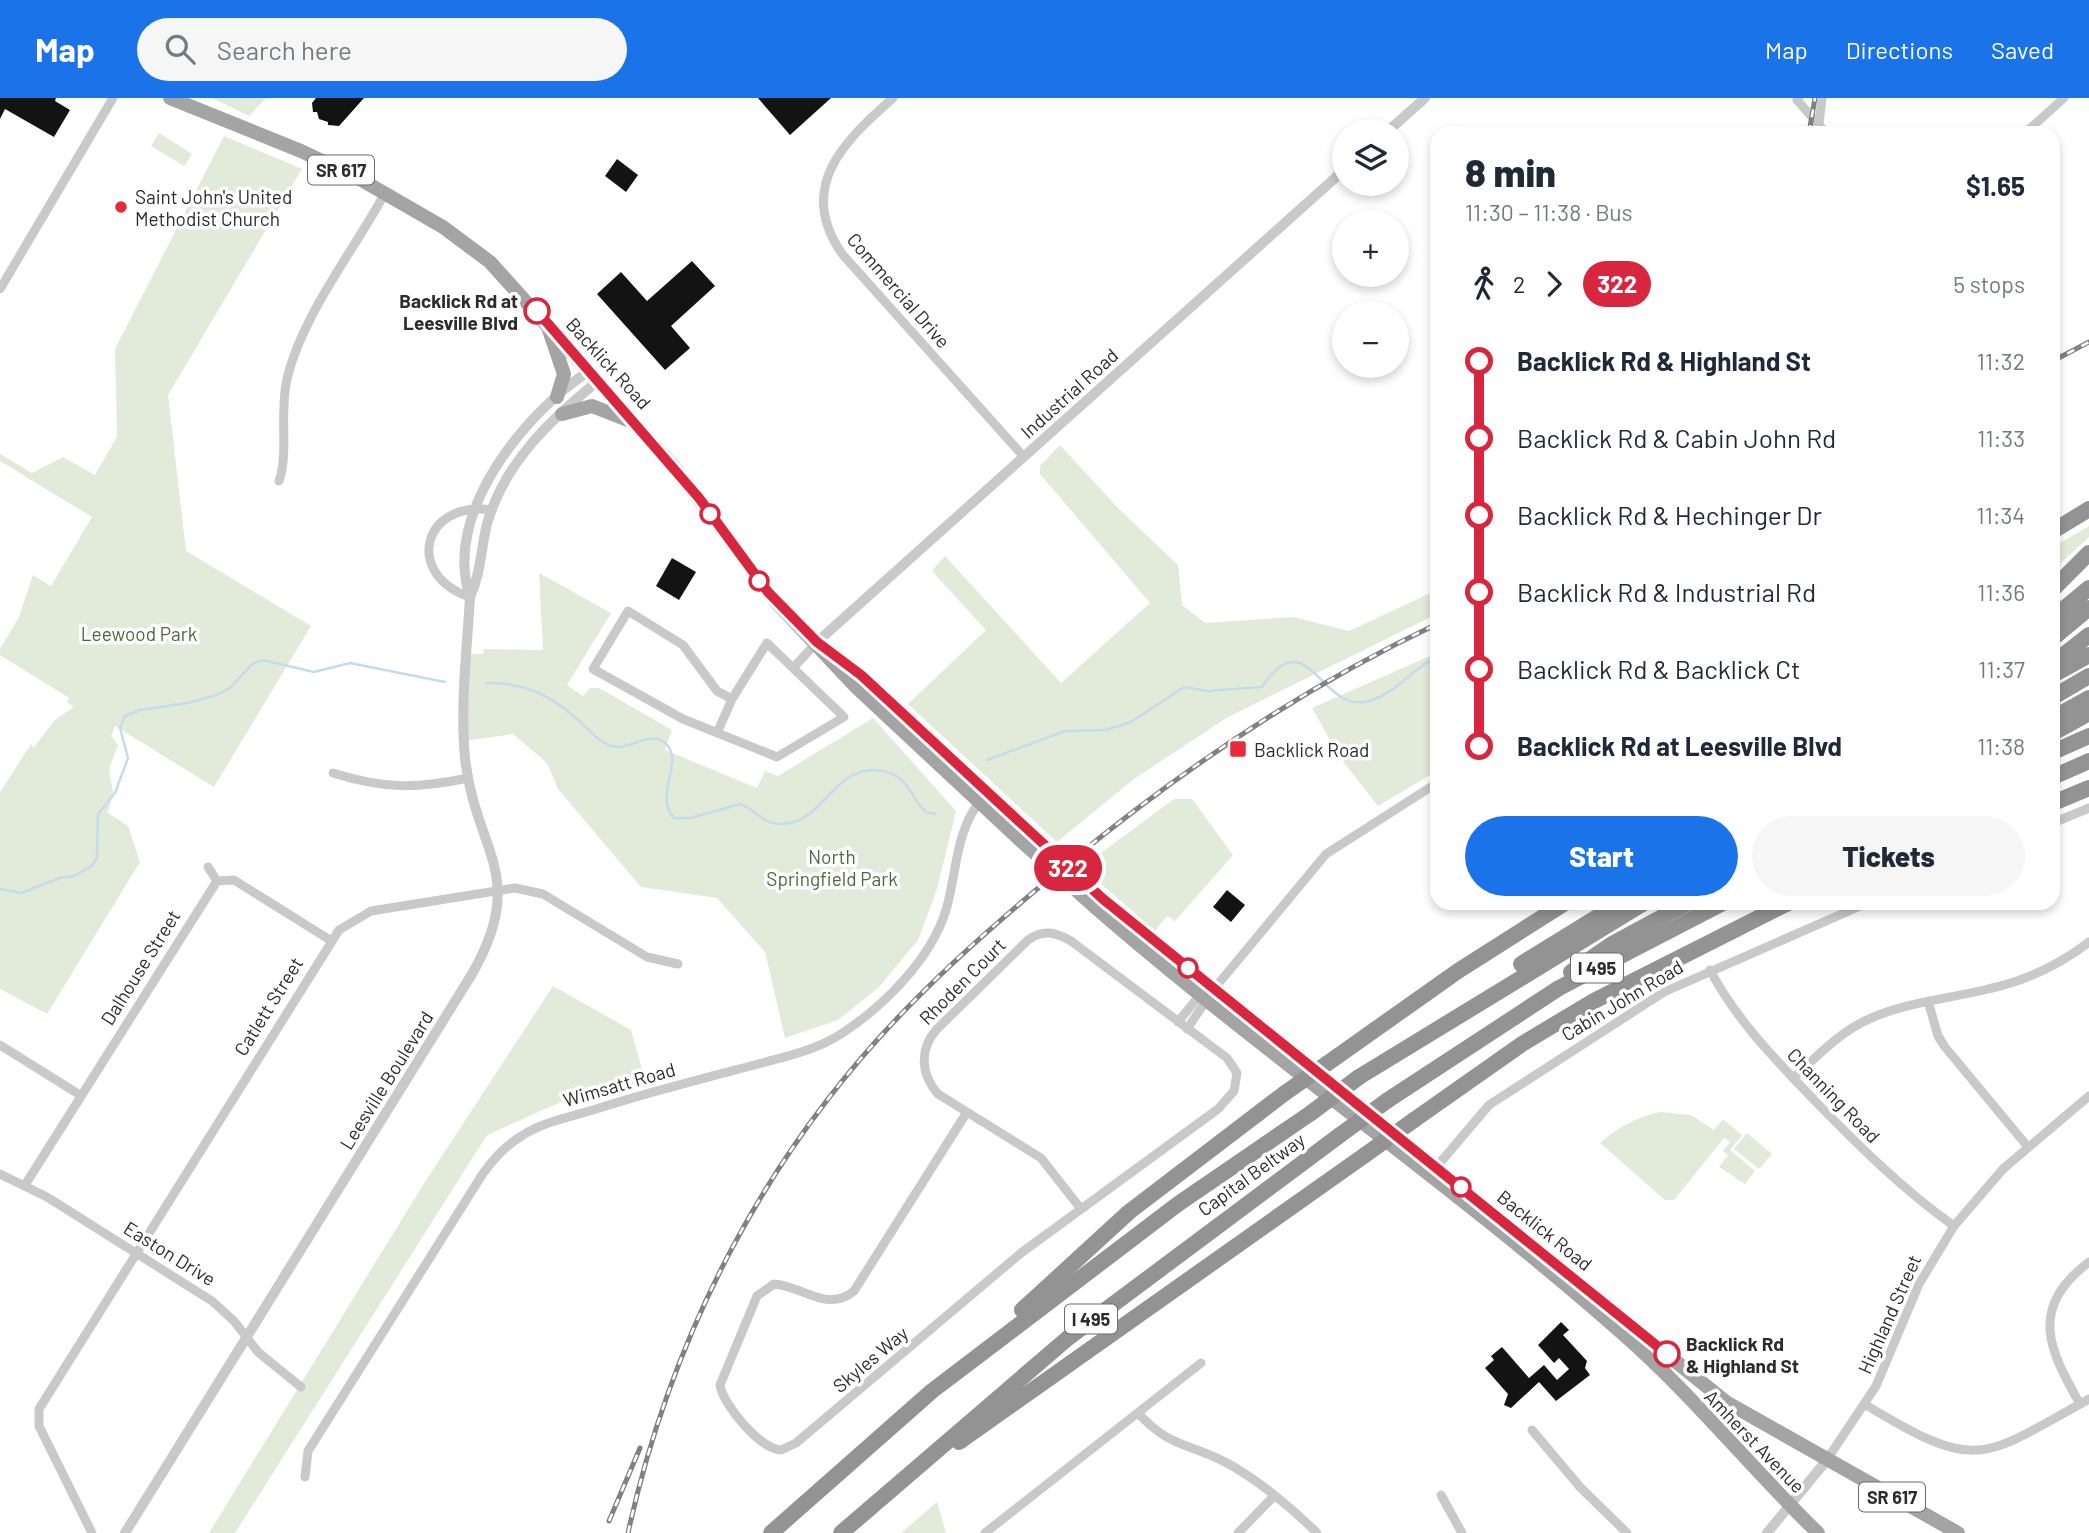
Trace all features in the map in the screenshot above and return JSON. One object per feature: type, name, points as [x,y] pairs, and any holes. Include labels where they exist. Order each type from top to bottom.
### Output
[{"type":"highway","points":[[2060,527],[2089,509]]},
{"type":"highway","points":[[2060,582],[2089,553]]},
{"type":"highway","points":[[2060,612],[2089,588]]},
{"type":"highway","points":[[2060,632],[2089,608]]},
{"type":"highway","points":[[2060,658],[2089,635]]},
{"type":"highway","points":[[2060,671],[2089,655]]},
{"type":"highway","points":[[2060,692],[2089,676]]},
{"type":"highway","points":[[2060,714],[2089,698]]},
{"type":"highway","points":[[2060,729],[2089,713]]},
{"type":"highway","points":[[2060,749],[2089,736]]},
{"type":"highway","points":[[2060,774],[2089,761]]},
{"type":"highway","points":[[2060,800],[2089,788]]},
{"type":"highway","points":[[932,1391],[1129,1212],[1285,1093],[1458,971],[1554,910]]},
{"type":"highway","name":"Capital Beltway","points":[[771,1533],[932,1391],[1178,1204],[1311,1113],[1450,1011],[1608,910]]},
{"type":"highway","points":[[1359,1077],[1633,910]]},
{"type":"highway","points":[[1475,1040],[1612,944],[1675,910]]},
{"type":"highway","name":"Capital Beltway","points":[[841,1533],[1068,1338],[1388,1100],[1475,1040],[1559,988],[1709,910]]},
{"type":"highway","points":[[856,1520],[1013,1403],[1557,1022],[1623,984],[1773,910]]},
{"type":"highway","points":[[1732,930],[1782,910]]},
{"type":"main road","name":"Backlick Road","points":[[170,98],[301,151],[385,193],[468,244],[510,281],[637,424],[699,498],[768,592],[817,642],[861,675],[1023,836],[1203,1000],[1433,1171],[1726,1402],[1826,1461],[1958,1533]]},
{"type":"main road","points":[[546,322],[564,374],[557,397]]},
{"type":"main road","points":[[562,414],[592,406],[637,424]]},
{"type":"main road","name":"Backlick Road","points":[[1099,903],[1214,989],[1433,1171],[1634,1344]]},
{"type":"main road","name":"Amherst Avenue","points":[[1634,1344],[1818,1533]]},
{"type":"street","points":[[0,289],[113,98]]},
{"type":"street","name":"Commercial Drive","points":[[893,98],[843,146],[830,167],[824,202],[830,234],[843,255],[1024,457]]},
{"type":"street","points":[[1401,119],[1424,98]]},
{"type":"street","points":[[1818,124],[1822,98]]},
{"type":"street","points":[[2033,126],[2064,98]]},
{"type":"street","points":[[1798,99],[1818,124]]},
{"type":"street","name":"Industrial Road","points":[[817,642],[1332,181]]},
{"type":"street","points":[[279,481],[284,460],[283,401],[296,351],[385,193]]},
{"type":"street","name":"Leesville Boulevard","points":[[125,1533],[481,958],[494,926],[499,890],[493,858],[468,778],[464,726],[470,597],[463,571],[475,508],[508,448],[557,397],[594,376]]},
{"type":"street","name":"Leesville Boulevard","points":[[470,597],[479,574],[492,510],[524,451],[562,414],[594,376]]},
{"type":"street","points":[[470,597],[452,590],[440,580],[433,568],[429,550],[434,532],[446,517],[461,509],[492,510]]},
{"type":"street","points":[[718,733],[732,699],[767,643],[844,717],[781,757],[718,733],[682,719],[593,669],[628,611],[683,645],[717,691],[732,699]]},
{"type":"street","points":[[794,667],[817,642]]},
{"type":"street","points":[[333,773],[399,788],[422,787],[468,778]]},
{"type":"street","points":[[1178,1022],[1214,989],[1326,854],[1430,787]]},
{"type":"street","name":"Wimsatt Road","points":[[305,1477],[308,1451],[482,1175],[499,1153],[522,1135],[546,1124],[611,1103],[793,1054],[840,1034],[883,999],[930,944],[945,911],[962,836],[983,798]]},
{"type":"street","points":[[2060,820],[2089,808]]},
{"type":"street","points":[[208,867],[216,881],[234,880],[330,940]]},
{"type":"street","name":"Dalhouse Street","points":[[25,1185],[216,881]]},
{"type":"street","name":"Catlett Street","points":[[92,1533],[39,1426],[37,1415],[135,1252],[330,940],[345,924],[371,911],[515,888],[543,894],[647,957],[678,964]]},
{"type":"street","name":"Cabin John Road","points":[[1433,1171],[1495,1100],[1664,992],[1851,910]]},
{"type":"street","name":"Rhoden Court","points":[[1081,1209],[1041,1157],[933,1088],[923,1063],[926,1042],[1028,940],[1038,934],[1051,932],[1071,941],[1187,1029]]},
{"type":"street","points":[[1793,1078],[1831,1043],[1858,1024],[1883,1013],[1928,1001],[2012,983],[2057,964],[2089,942]]},
{"type":"street","name":"Channing Road","points":[[1710,970],[1742,1023],[1793,1078],[1883,1171],[1954,1226]]},
{"type":"street","points":[[1187,1029],[1203,1000]]},
{"type":"street","points":[[1928,1001],[1938,1035],[1945,1047],[2028,1147]]},
{"type":"street","name":"Skyles Way","points":[[967,1112],[854,1291],[846,1297],[832,1301],[774,1284],[757,1296],[719,1385],[727,1403],[764,1445],[781,1450],[796,1443],[1021,1253],[1218,1109],[1234,1091],[1238,1079],[1233,1065],[1187,1029]]},
{"type":"street","points":[[0,1045],[80,1095]]},
{"type":"street","name":"Highland Street","points":[[1767,1533],[1826,1461],[1866,1405],[1887,1364],[1919,1284],[1954,1226],[1983,1189],[2089,1096]]},
{"type":"street","name":"Easton Drive","points":[[0,1174],[25,1185],[212,1301],[258,1352],[301,1387]]},
{"type":"street","points":[[2080,1404],[2056,1362],[2049,1329],[2056,1297],[2069,1279],[2089,1262]]},
{"type":"street","points":[[985,1533],[1201,1363]]},
{"type":"street","points":[[1866,1405],[1939,1445],[1969,1452],[2008,1444],[2089,1399]]},
{"type":"street","points":[[1138,1413],[1161,1436],[1227,1463],[1317,1533]]},
{"type":"street","points":[[1532,1430],[1580,1487],[1627,1533]]},
{"type":"street","points":[[1441,1495],[1462,1533]]},
{"type":"street","points":[[1238,1533],[1273,1497]]},
{"type":"green space","points":[[212,98],[266,98],[249,116]]},
{"type":"green space","points":[[159,133],[192,154],[184,166],[151,146]]},
{"type":"green space","name":"Leewood Park","points":[[224,136],[302,169],[168,395],[186,551],[311,626],[214,787],[115,726],[111,736],[118,745],[109,769],[113,792],[108,813],[128,826],[140,862],[47,1014],[0,989],[0,792],[31,744],[34,747],[55,720],[74,707],[67,702],[69,698],[0,655],[0,649],[19,617],[33,575],[51,586],[92,517],[0,461],[0,454],[32,473],[63,457],[95,475],[117,437],[115,349]]},
{"type":"green space","points":[[1060,445],[1119,509],[1178,565],[1182,605],[1205,623],[1293,617],[1349,631],[1430,593],[1430,617],[1228,717],[1134,779],[1057,842],[908,704],[986,630],[932,571],[945,556],[1061,683],[1150,603],[1040,474],[1040,466]]},
{"type":"green space","points":[[2089,526],[2089,537],[2060,564],[2060,543]]},
{"type":"green space","name":"North Springfield Park","points":[[539,573],[611,613],[567,685],[583,696],[590,688],[599,688],[672,730],[665,750],[757,788],[765,771],[778,776],[873,718],[956,811],[937,889],[918,940],[878,988],[838,1020],[785,1038],[765,952],[717,898],[641,887],[558,789],[547,763],[513,734],[464,741],[467,654],[483,654],[484,649],[543,650]]},
{"type":"green space","points":[[1430,656],[1430,775],[1378,806],[1339,756],[1312,708]]},
{"type":"green space","points":[[1174,799],[1192,799],[1233,855],[1175,921],[1167,916],[1155,931],[1082,867]]},
{"type":"green space","points":[[553,986],[631,1030],[646,1083],[563,1101],[487,1135],[235,1533],[209,1533],[423,1185]]},
{"type":"green space","points":[[1660,1112],[1691,1115],[1714,1130],[1723,1119],[1742,1135],[1730,1150],[1755,1171],[1745,1184],[1719,1167],[1728,1155],[1723,1151],[1730,1142],[1724,1138],[1674,1200],[1665,1200],[1600,1143],[1628,1123]]},
{"type":"green space","points":[[1747,1133],[1772,1154],[1759,1169],[1734,1149]]},
{"type":"green space","points":[[937,1502],[946,1533],[901,1533]]},
{"type":"building","points":[[0,98],[56,98],[55,101],[70,110],[54,137],[5,109],[0,119]]},
{"type":"building","points":[[316,98],[364,98],[339,126],[328,125],[328,122],[319,119],[317,112],[313,112],[312,103]]},
{"type":"building","points":[[758,98],[831,98],[790,135]]},
{"type":"building","points":[[617,159],[638,175],[626,192],[605,176]]},
{"type":"building","points":[[692,261],[715,286],[671,326],[690,348],[665,370],[597,294],[621,272],[647,301]]},
{"type":"building","points":[[672,558],[696,572],[679,600],[656,586]]},
{"type":"building","points":[[1227,890],[1245,905],[1231,922],[1213,907]]},
{"type":"building","points":[[1561,1322],[1569,1330],[1563,1335],[1587,1361],[1585,1368],[1590,1375],[1556,1401],[1539,1382],[1511,1408],[1504,1405],[1508,1394],[1485,1368],[1494,1360],[1491,1356],[1502,1347],[1529,1378],[1544,1365],[1557,1380],[1569,1369],[1559,1358],[1554,1363],[1538,1345]]},
{"type":"waterway","points":[[0,889],[21,893],[60,878],[74,876],[92,866],[97,858],[98,814],[115,793],[128,758],[120,728],[125,716],[140,710],[188,703],[216,695],[230,688],[252,664],[263,660],[314,672],[350,663],[445,682]]},
{"type":"waterway","points":[[987,760],[1065,731],[1106,730],[1131,722],[1184,687],[1208,691],[1262,687],[1277,669],[1290,662],[1302,664],[1348,701],[1363,702],[1383,695],[1430,660]]},
{"type":"waterway","points":[[486,683],[512,685],[547,697],[568,711],[601,741],[611,746],[623,747],[650,739],[662,741],[671,754],[667,801],[674,818],[691,818],[740,804],[771,823],[792,823],[805,817],[847,779],[859,772],[873,770],[888,772],[898,777],[921,807],[935,814]]},
{"type":"railway","points":[[1810,126],[1815,98]]},
{"type":"railway","points":[[2060,357],[2089,342]]},
{"type":"railway","points":[[628,1533],[647,1458],[671,1385],[733,1246],[772,1180],[815,1117],[863,1057],[915,1000],[991,928],[1157,794],[1246,731],[1293,702],[1430,627]]},
{"type":"railway","points":[[609,1521],[640,1448]]},
{"type":"bus line","name":"322","points":[[537,311],[699,498],[720,530],[775,601],[817,642],[861,675],[986,794],[1103,899],[1667,1354]]},
{"type":"place","name":"Saint John's United Methodist Church","points":[[121,207]]},
{"type":"place","name":"Backlick Rd at Leesville Blvd","points":[[537,311]]},
{"type":"place","name":"Backlick Road","points":[[1238,749]]},
{"type":"place","name":"Backlick Rd & Highland St","points":[[1667,1354]]}]
